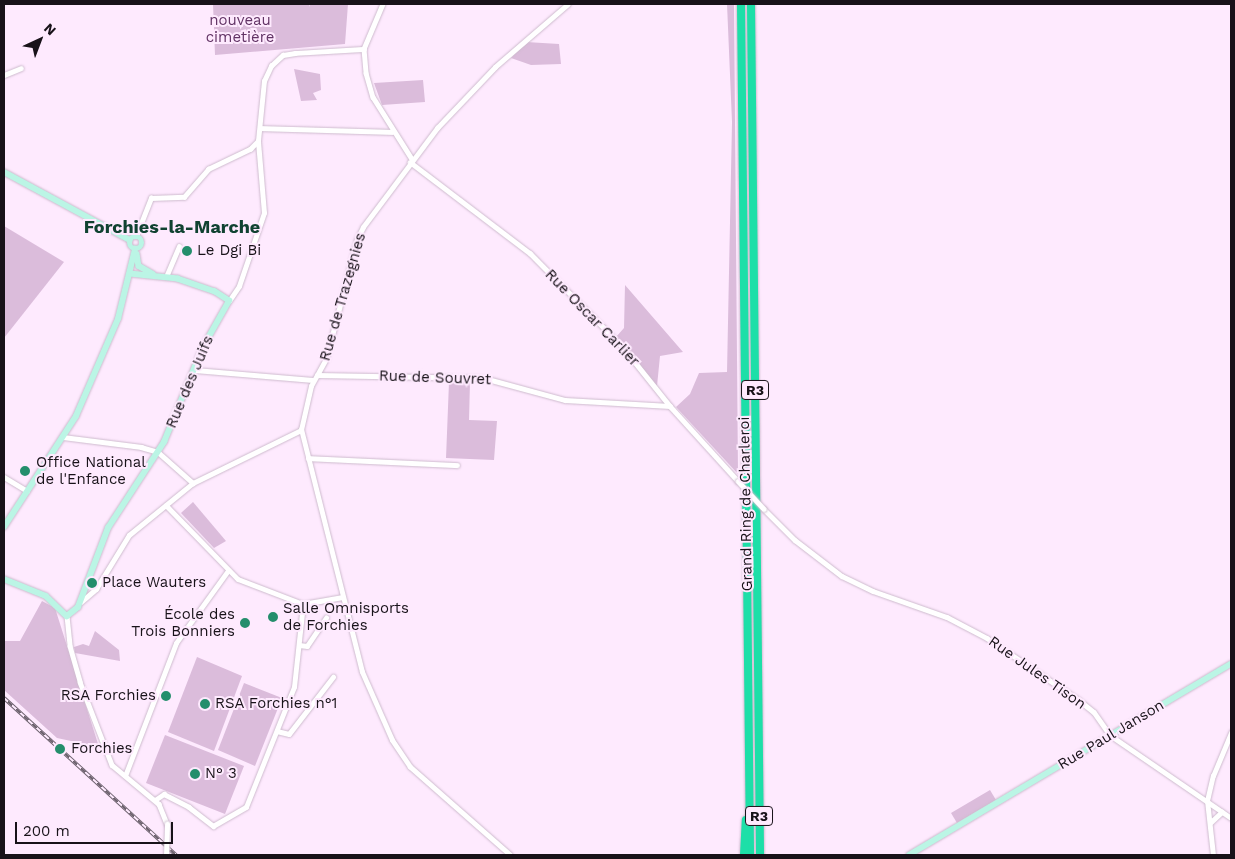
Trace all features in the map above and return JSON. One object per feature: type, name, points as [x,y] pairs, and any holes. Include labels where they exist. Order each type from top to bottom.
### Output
[{"type":"highway","name":"Grand Ring de Charleroi","points":[[741,4],[750,855]]},
{"type":"highway","name":"Grand Ring de Charleroi","points":[[751,4],[760,855]]},
{"type":"highway","points":[[744,855],[745,822],[750,811]]},
{"type":"street","points":[[130,274],[157,275],[196,285],[229,301],[239,286],[264,213],[258,141],[264,81],[271,66],[283,55],[364,49],[383,4]]},
{"type":"street","name":"Rue de Trazegnies","points":[[301,430],[313,380],[326,359],[357,240],[411,160],[495,67],[568,4]]},
{"type":"street","name":"Rue Oscar Carlier","points":[[364,49],[373,97],[392,132],[411,160],[530,253],[622,346],[670,406],[764,509],[795,540]]},
{"type":"street","points":[[4,75],[21,68]]},
{"type":"street","points":[[260,128],[392,132]]},
{"type":"street","points":[[130,240],[136,236],[151,198],[184,197],[208,169],[250,149],[258,141]]},
{"type":"street","points":[[4,172],[130,240],[137,249],[139,266],[157,275]]},
{"type":"street","points":[[4,527],[76,416],[118,319],[137,249],[143,242],[136,236]]},
{"type":"street","points":[[166,277],[179,247]]},
{"type":"street","name":"Rue des Juifs","points":[[81,602],[108,528],[158,452],[195,370],[203,347],[229,301]]},
{"type":"street","points":[[195,370],[313,380]]},
{"type":"street","name":"Rue de Souvret","points":[[317,375],[484,378],[565,400],[670,406]]},
{"type":"street","points":[[67,616],[96,589],[129,535],[193,483],[301,430],[362,672],[392,740],[410,767],[510,855]]},
{"type":"street","points":[[63,436],[141,447],[158,452],[193,483]]},
{"type":"street","points":[[308,458],[457,465]]},
{"type":"street","points":[[4,477],[27,491]]},
{"type":"street","points":[[166,505],[227,572],[238,579],[303,604],[342,597]]},
{"type":"street","name":"Rue Jules Tison","points":[[795,540],[842,576],[873,591],[947,617],[988,638],[1079,700],[1094,712],[1110,735],[1231,818]]},
{"type":"street","points":[[124,776],[176,643],[227,572]]},
{"type":"street","points":[[4,579],[46,596],[67,616],[70,646],[90,709],[112,765],[155,800],[164,810],[167,824],[166,855]]},
{"type":"street","points":[[155,800],[164,794],[190,807],[213,826],[241,813],[246,807],[294,687],[303,604]]},
{"type":"street","points":[[298,645],[307,646],[326,618]]},
{"type":"street","name":"Rue Paul Janson","points":[[909,855],[1231,664]]},
{"type":"street","points":[[277,731],[289,734],[333,677]]},
{"type":"street","points":[[1213,855],[1207,801],[1213,776],[1231,734]]},
{"type":"street","points":[[1210,823],[1222,812]]},
{"type":"green space","name":"nouveau cimetière","points":[[213,4],[309,4],[309,7],[310,4],[348,4],[345,44],[215,55]]},
{"type":"green space","points":[[727,4],[734,4],[738,474],[676,407],[690,394],[699,373],[727,372],[732,122]]},
{"type":"green space","points":[[526,42],[559,44],[561,64],[531,65],[511,58]]},
{"type":"green space","points":[[294,69],[320,74],[321,90],[313,93],[317,100],[301,101]]},
{"type":"green space","points":[[423,80],[425,102],[382,105],[374,83]]},
{"type":"green space","points":[[4,226],[64,262],[4,338]]},
{"type":"green space","points":[[625,285],[683,352],[660,356],[657,386],[616,337],[624,328]]},
{"type":"green space","points":[[449,382],[470,382],[469,420],[497,421],[494,460],[446,458]]},
{"type":"green space","points":[[193,502],[226,541],[214,548],[181,513]]},
{"type":"green space","points":[[42,601],[55,608],[99,747],[57,738],[4,690],[4,641],[20,641]]},
{"type":"green space","points":[[95,631],[119,650],[120,661],[75,653],[74,647],[83,644],[89,646]]},
{"type":"green space","name":"RSA Forchies n°1","points":[[197,657],[242,676],[214,751],[168,732]]},
{"type":"green space","points":[[244,683],[282,698],[255,766],[218,750]]},
{"type":"green space","name":"N° 3","points":[[165,735],[244,766],[225,814],[146,783]]},
{"type":"green space","points":[[990,790],[996,800],[957,823],[951,813]]},
{"type":"railway","points":[[4,698],[176,855]]},
{"type":"place","name":"Le Dgi Bi","points":[[187,251]]},
{"type":"place","name":"Office National de l'Enfance","points":[[25,471]]},
{"type":"place","name":"Place Wauters","points":[[92,583]]},
{"type":"place","name":"Salle Omnisports de Forchies","points":[[273,617]]},
{"type":"place","name":"École des Trois Bonniers","points":[[245,623]]},
{"type":"place","name":"RSA Forchies","points":[[166,696]]},
{"type":"place","name":"RSA Forchies n°1","points":[[205,704]]},
{"type":"place","name":"Forchies","points":[[60,749]]},
{"type":"place","name":"N° 3","points":[[195,774]]},
{"type":"district","name":"Forchies-la-Marche","points":[[172,227]]}]
